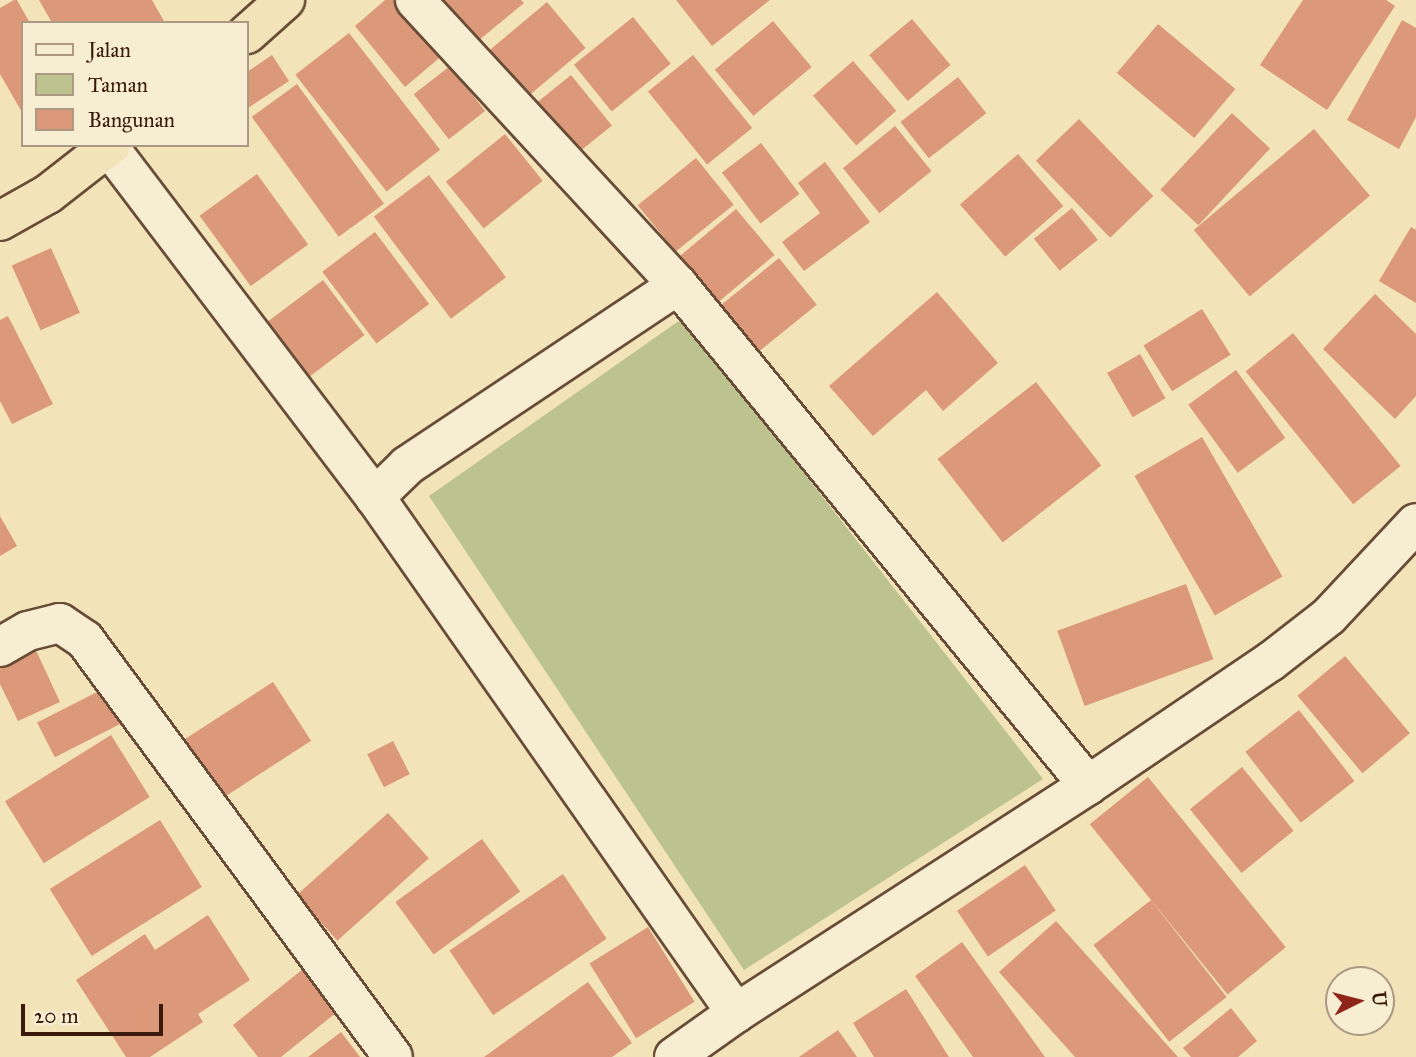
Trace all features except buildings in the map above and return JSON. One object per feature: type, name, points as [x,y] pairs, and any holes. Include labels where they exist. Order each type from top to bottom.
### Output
[{"type":"highway","points":[[248,33],[285,0]]},
{"type":"highway","points":[[0,221],[48,194],[110,147]]},
{"type":"street","points":[[415,0],[678,285],[1088,785]]},
{"type":"street","points":[[112,147],[375,497],[736,1013]]},
{"type":"street","points":[[375,497],[407,466],[678,285]]},
{"type":"street","points":[[674,1057],[736,1013],[1088,785],[1270,662],[1329,616],[1416,523]]},
{"type":"street","points":[[0,647],[28,631],[60,623],[85,640],[393,1057]]},
{"type":"green space","points":[[683,318],[1043,779],[744,970],[429,496]]}]
